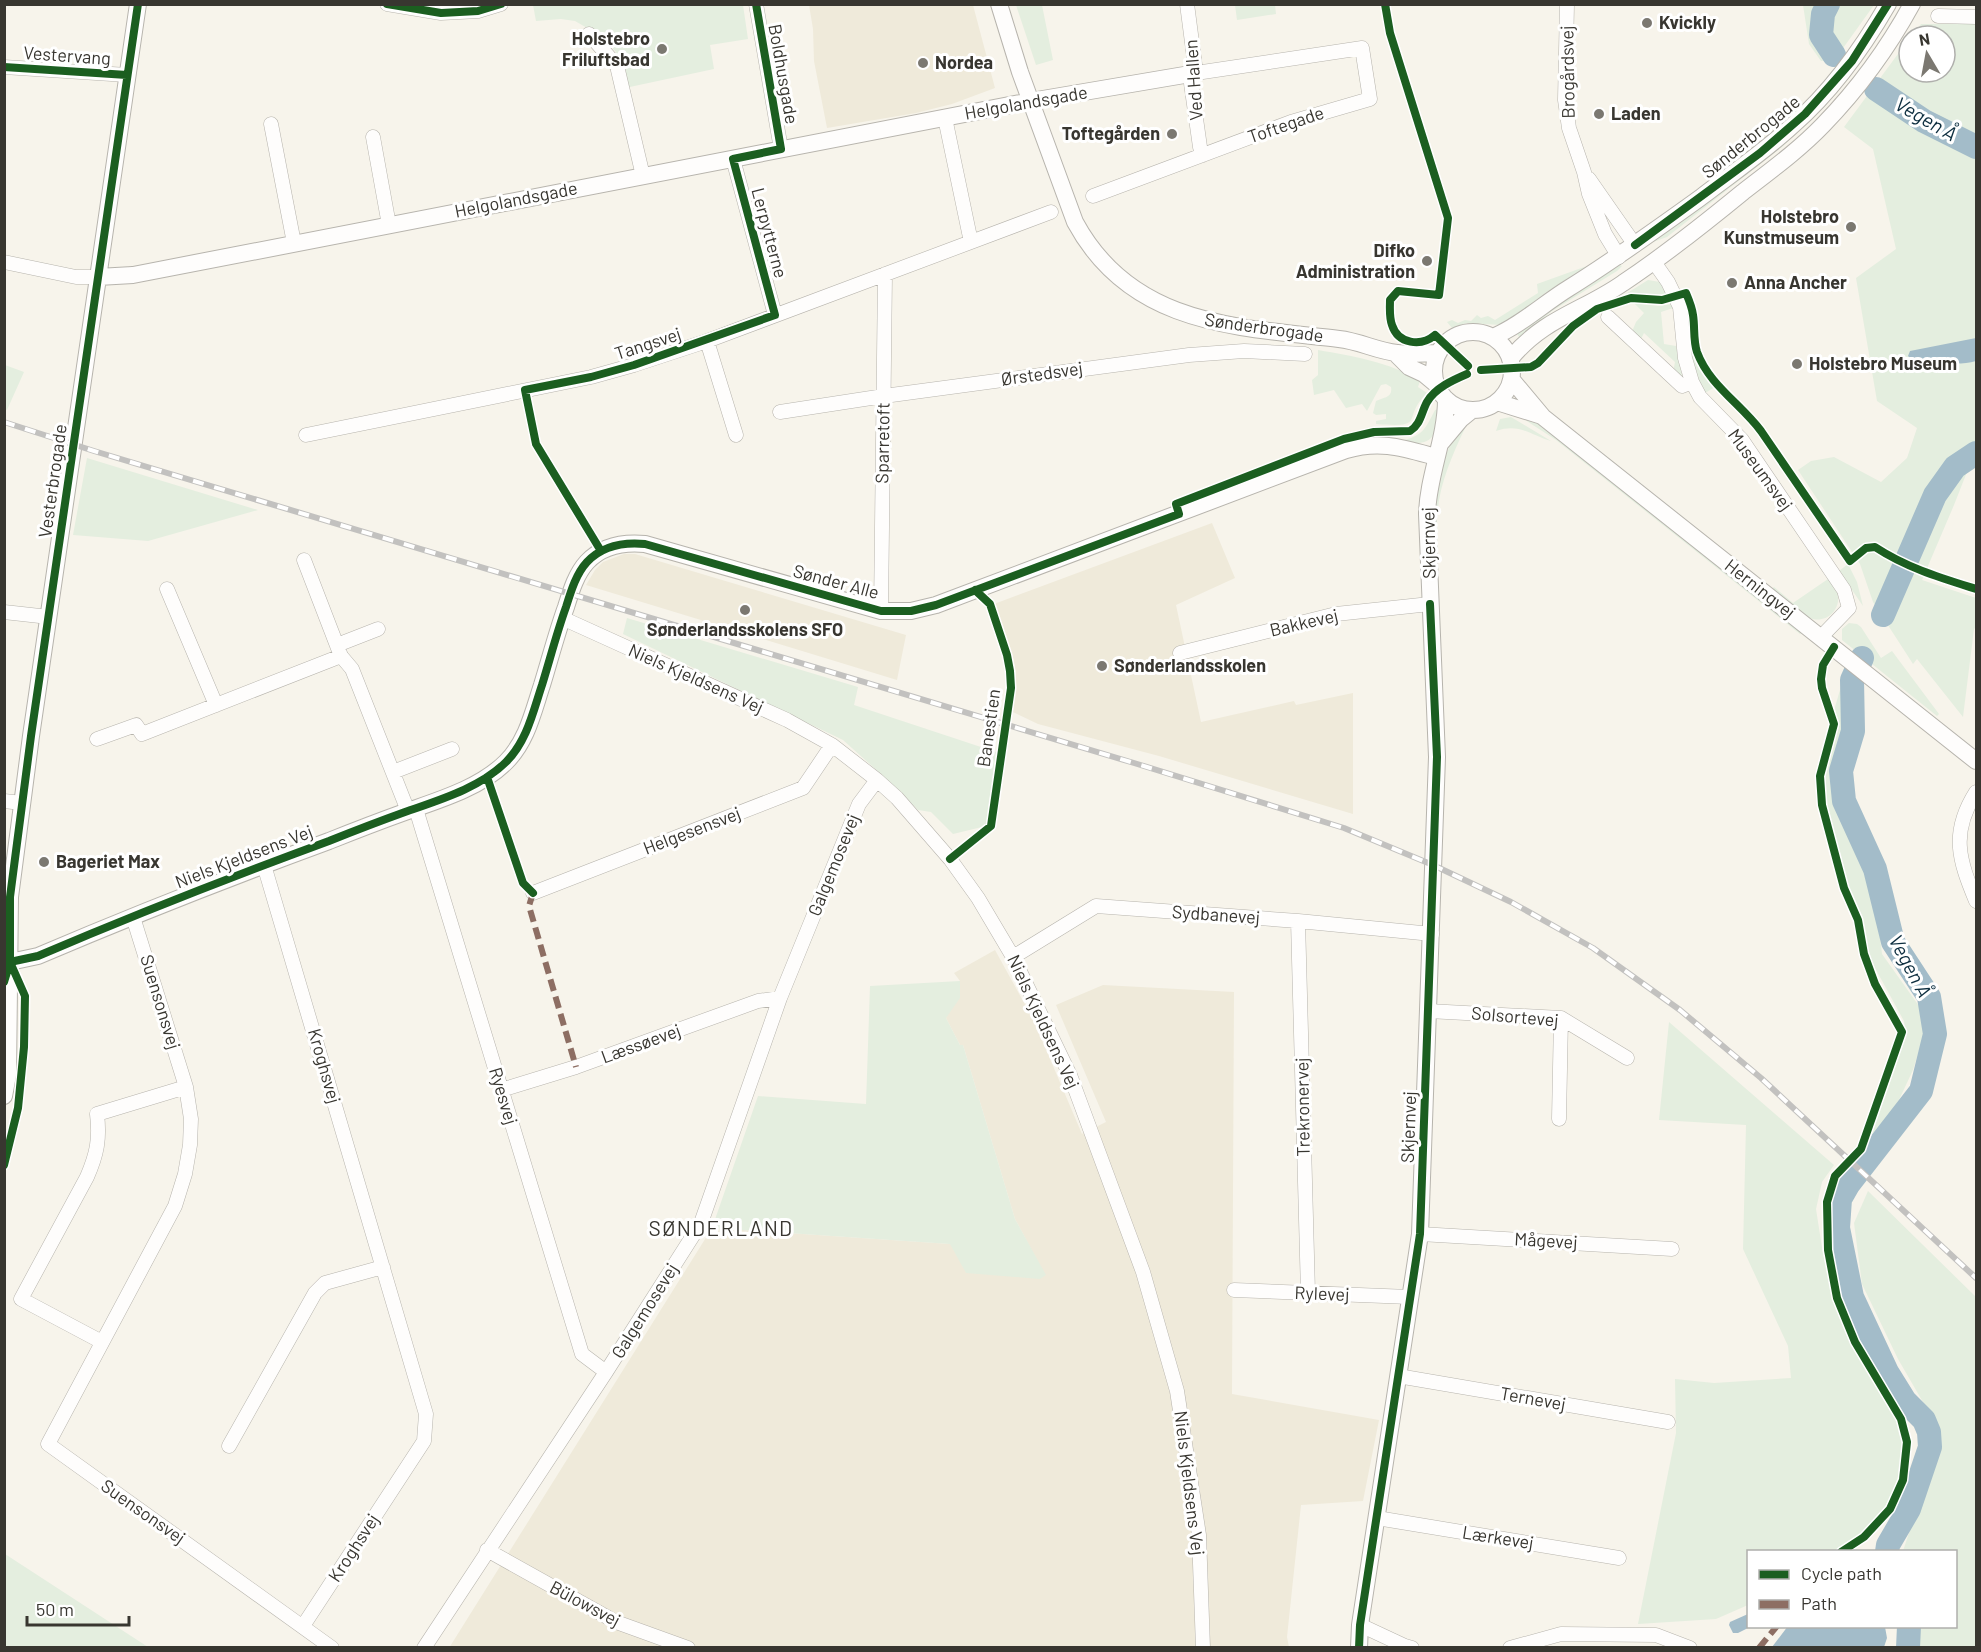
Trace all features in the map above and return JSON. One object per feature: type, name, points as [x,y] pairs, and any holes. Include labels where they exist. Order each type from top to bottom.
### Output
[{"type":"street","name":"Vesterbrogade","points":[[4,1096],[8,1075],[7,963],[10,897],[138,4]]},
{"type":"street","points":[[387,4],[441,13],[478,11],[501,4]]},
{"type":"street","name":"Boldhusgade","points":[[756,4],[781,149]]},
{"type":"street","name":"Sønderbrogade","points":[[999,4],[1030,101],[1079,230],[1098,256],[1131,286],[1167,307],[1207,321],[1240,328],[1345,340],[1395,353],[1438,353]]},
{"type":"street","name":"Ved Hallen","points":[[1186,4],[1196,73],[1191,83],[1203,155]]},
{"type":"street","name":"Brogårdsvej","points":[[1567,4],[1565,100],[1569,128],[1589,194],[1605,234],[1630,253]]},
{"type":"street","name":"Sønderbrogade","points":[[1493,337],[1513,328],[1548,301],[1630,253],[1760,153],[1806,114],[1852,61],[1888,4]]},
{"type":"street","name":"Sønderbrogade","points":[[1511,358],[1531,336],[1548,324],[1611,291],[1654,262],[1818,130],[1843,103],[1880,56],[1912,4]]},
{"type":"street","points":[[1938,16],[1977,17]]},
{"type":"street","points":[[589,34],[617,66],[643,176]]},
{"type":"street","name":"Helgolandsgade","points":[[98,277],[133,275],[1030,101],[1362,48],[1370,99]]},
{"type":"street","name":"Vestervang","points":[[4,67],[128,75]]},
{"type":"street","name":"Toftegade","points":[[1203,155],[1291,122],[1370,99]]},
{"type":"street","points":[[945,118],[971,242]]},
{"type":"street","points":[[271,124],[294,243]]},
{"type":"street","points":[[373,137],[389,225]]},
{"type":"street","points":[[1093,196],[1203,155]]},
{"type":"street","name":"Lerpytterne","points":[[733,159],[776,315]]},
{"type":"street","name":"Brogårdsvej","points":[[1584,172],[1630,253]]},
{"type":"street","points":[[1548,324],[1630,266],[1630,253],[1647,254],[1750,187]]},
{"type":"street","name":"Tangsvej","points":[[306,435],[591,377],[634,365],[707,341],[1051,212]]},
{"type":"street","points":[[4,262],[76,277],[98,277]]},
{"type":"street","name":"Museumsvej","points":[[1654,262],[1668,282],[1680,307],[1684,358],[1692,382],[1709,408],[1742,440],[1844,590],[1849,608],[1821,637]]},
{"type":"street","name":"Sparretoft","points":[[881,611],[885,274]]},
{"type":"street","points":[[1608,317],[1682,386],[1692,382]]},
{"type":"street","points":[[1479,332],[1493,337],[1504,346],[1511,358],[1512,383],[1505,394],[1494,404],[1467,412],[1446,399],[1434,380],[1434,365],[1438,353],[1446,342],[1458,334],[1479,332]]},
{"type":"street","name":"Tangsvej","points":[[707,341],[736,435]]},
{"type":"street","name":"Ørstedsvej","points":[[780,412],[1189,355],[1244,351],[1305,354]]},
{"type":"street","name":"Sønderbrogade","points":[[1395,353],[1409,366],[1434,380]]},
{"type":"street","name":"Herningvej","points":[[1512,383],[1543,417],[1977,761]]},
{"type":"street","name":"Skjernvej","points":[[1359,1647],[1360,1625],[1420,1233],[1437,757],[1427,508],[1429,486],[1446,414],[1446,399]]},
{"type":"street","name":"Herningvej","points":[[1494,404],[1543,417]]},
{"type":"street","name":"Skjernvej","points":[[1438,451],[1467,412]]},
{"type":"street","name":"Sønder Alle","points":[[570,594],[579,573],[588,561],[601,551],[615,545],[630,543],[645,544],[881,611],[911,611],[936,605],[1356,447],[1382,444],[1438,451]]},
{"type":"street","name":"Ryesvej","points":[[304,560],[339,651],[352,669],[393,772],[412,810],[582,1354],[606,1372]]},
{"type":"street","points":[[167,589],[216,705]]},
{"type":"street","name":"Niels Kjeldsens Vej","points":[[7,963],[38,956],[133,916],[463,790],[487,777],[506,762],[518,747],[528,728],[570,594]]},
{"type":"street","name":"Bakkevej","points":[[1180,653],[1336,614],[1431,604]]},
{"type":"street","points":[[4,612],[49,617]]},
{"type":"street","name":"Niels Kjeldsens Vej","points":[[562,618],[787,720],[832,745],[897,798],[950,859],[978,898],[1013,957],[1070,1075],[1143,1272],[1177,1391],[1199,1535],[1203,1647]]},
{"type":"street","points":[[97,739],[136,725],[142,734],[216,705],[339,651],[378,629]]},
{"type":"street","name":"Helgesensvej","points":[[533,893],[803,788],[832,745]]},
{"type":"street","points":[[393,772],[452,749]]},
{"type":"street","name":"Galgemosevej","points":[[424,1647],[606,1372],[701,1223],[780,998],[859,804],[877,780]]},
{"type":"street","points":[[1977,792],[1969,803],[1962,823],[1959,845],[1962,868],[1977,901]]},
{"type":"street","points":[[4,801],[22,804]]},
{"type":"street","name":"Kroghsvej","points":[[264,865],[426,1414],[424,1441],[303,1626]]},
{"type":"street","name":"Sydbanevej","points":[[1013,957],[1096,906],[1298,921],[1432,934]]},
{"type":"street","name":"Suensonsvej","points":[[133,916],[186,1087],[191,1119],[190,1145],[185,1174],[175,1206],[48,1444],[332,1647]]},
{"type":"street","name":"Trekronervej","points":[[1298,921],[1308,1293]]},
{"type":"street","name":"Læssøevej","points":[[501,1090],[576,1067],[758,1001],[780,998]]},
{"type":"street","name":"Solsortevej","points":[[1428,1011],[1561,1017],[1627,1058]]},
{"type":"street","points":[[1559,1119],[1561,1017]]},
{"type":"street","points":[[102,1342],[21,1299],[96,1156],[99,1135],[97,1114],[186,1087]]},
{"type":"street","name":"Mågevej","points":[[1420,1233],[1672,1249]]},
{"type":"street","points":[[229,1446],[315,1293],[325,1283],[383,1267]]},
{"type":"street","name":"Rylevej","points":[[1234,1290],[1410,1298]]},
{"type":"street","name":"Ternevej","points":[[1398,1376],[1668,1422]]},
{"type":"street","name":"Lærkevej","points":[[1377,1518],[1619,1558]]},
{"type":"street","name":"Bülowsvej","points":[[487,1550],[616,1622],[688,1647]]},
{"type":"street","points":[[1360,1625],[1405,1646],[1412,1647]]},
{"type":"street","points":[[1510,1647],[1562,1634],[1656,1635],[1690,1647]]},
{"type":"shaded area","points":[[809,5],[973,5],[995,88],[952,104],[916,113],[827,128],[814,61],[813,29]]},
{"type":"shaded area","name":"Sønderlandsskolen","points":[[1212,523],[1235,578],[1176,605],[1201,722],[1294,701],[1296,705],[1353,693],[1353,814],[1159,756],[1038,724],[1013,712],[1016,674],[1013,657],[994,604]]},
{"type":"shaded area","name":"Sønderlandsskolens SFO","points":[[624,554],[635,554],[906,635],[897,680],[586,585],[603,562]]},
{"type":"shaded area","points":[[995,950],[1033,1019],[1082,1134],[1106,1122],[1056,1005],[1103,985],[1234,992],[1232,1394],[1379,1420],[1363,1501],[1301,1505],[1287,1637],[1289,1647],[449,1648],[712,1228],[950,1244],[1045,1275],[1015,1219],[963,1045],[960,1045],[946,1018],[960,981],[954,973]]},
{"type":"green space","points":[[1803,4],[1874,5],[1841,51],[1832,60],[1821,61],[1809,44]]},
{"type":"green space","name":"Holstebro Friluftsbad","points":[[533,5],[743,5],[748,39],[710,45],[714,69],[625,88],[616,52],[601,36],[575,21],[561,19],[536,21]]},
{"type":"green space","points":[[1016,5],[1042,5],[1053,60],[1036,65]]},
{"type":"green space","points":[[1235,5],[1275,5],[1276,14],[1237,20]]},
{"type":"green space","points":[[1957,24],[1976,24],[1976,449],[1922,580],[1976,598],[1976,627],[1963,717],[1917,659],[1913,664],[1873,602],[1860,564],[1798,470],[1811,461],[1834,457],[1881,482],[1907,458],[1917,428],[1877,401],[1856,278],[1896,249],[1873,149],[1844,127],[1897,55],[1897,84],[1957,84]]},
{"type":"green space","points":[[1809,121],[1782,147],[1667,237],[1653,242],[1759,163]]},
{"type":"green space","points":[[1620,265],[1622,266],[1617,271],[1552,311],[1520,338],[1517,334],[1545,312]]},
{"type":"green space","points":[[1587,266],[1501,325],[1467,323],[1452,328],[1447,322],[1471,321],[1477,315],[1481,318],[1488,316],[1495,320],[1538,293],[1537,284]]},
{"type":"green space","points":[[1648,280],[1660,282],[1670,296],[1660,298],[1629,296],[1603,303],[1604,300],[1624,295]]},
{"type":"green space","points":[[1634,303],[1658,306],[1672,304],[1673,308],[1661,312],[1664,344],[1676,346],[1683,379],[1673,372],[1675,362],[1644,333],[1640,341],[1631,334],[1636,322],[1644,313]]},
{"type":"green space","points":[[1689,321],[1691,321],[1698,356],[1715,387],[1705,393],[1694,367]]},
{"type":"green space","points":[[1318,350],[1384,364],[1420,381],[1418,387],[1427,393],[1419,402],[1408,423],[1376,424],[1376,421],[1386,419],[1386,414],[1373,413],[1376,401],[1389,395],[1391,387],[1386,384],[1381,385],[1367,411],[1362,404],[1346,408],[1334,390],[1314,395],[1312,380],[1318,375]]},
{"type":"green space","points":[[5,365],[24,372],[7,410],[5,409]]},
{"type":"green space","points":[[1439,409],[1437,427],[1430,439],[1419,443],[1401,441],[1414,437],[1422,431],[1435,410]]},
{"type":"green space","points":[[1519,416],[1537,423],[1802,633],[1800,634],[1556,440]]},
{"type":"green space","points":[[1511,417],[1551,441],[1518,429],[1496,431],[1500,419]]},
{"type":"green space","points":[[1461,425],[1465,428],[1450,462],[1440,496],[1437,520],[1438,562],[1436,562],[1437,491],[1445,459]]},
{"type":"green space","points":[[87,458],[258,510],[148,541],[73,535]]},
{"type":"green space","points":[[1848,564],[1857,582],[1863,606],[1839,571]]},
{"type":"green space","points":[[1828,579],[1837,591],[1837,607],[1826,618],[1821,619],[1805,616],[1772,589],[1774,587],[1793,603]]},
{"type":"green space","points":[[627,618],[858,687],[854,705],[996,752],[986,826],[953,834],[931,812],[918,810],[843,740],[623,634]]},
{"type":"green space","points":[[1849,623],[1861,627],[1881,658],[1892,651],[1939,714],[1937,716],[1842,640],[1842,629]]},
{"type":"green space","points":[[1845,673],[1846,684],[1842,698],[1846,717],[1844,735],[1832,773],[1836,806],[1871,877],[1875,892],[1882,954],[1919,1006],[1923,1016],[1923,1037],[1913,1070],[1898,1102],[1861,1156],[1906,1036],[1904,1021],[1869,957],[1862,917],[1846,884],[1824,802],[1824,773],[1837,730],[1835,707]]},
{"type":"green space","points":[[960,981],[960,998],[946,1018],[960,1045],[963,1045],[1015,1219],[1046,1275],[1040,1279],[966,1273],[950,1244],[712,1228],[758,1096],[866,1104],[870,986]]},
{"type":"green space","points":[[1669,1022],[1834,1165],[1822,1182],[1816,1209],[1823,1254],[1837,1308],[1862,1361],[1898,1420],[1903,1432],[1905,1452],[1894,1491],[1877,1520],[1858,1537],[1837,1550],[1747,1550],[1747,1605],[1716,1619],[1638,1624],[1676,1433],[1675,1379],[1714,1383],[1791,1378],[1788,1346],[1743,1249],[1746,1125],[1659,1120]]},
{"type":"green space","points":[[1868,1191],[1976,1297],[1976,1647],[1916,1647],[1919,1628],[1957,1628],[1957,1550],[1903,1550],[1938,1445],[1938,1434],[1931,1416],[1898,1359],[1862,1284],[1854,1223]]},
{"type":"green space","points":[[5,1554],[148,1647],[5,1647]]},
{"type":"water","points":[[1976,338],[1976,361],[1943,363],[1908,356],[1910,351]]},
{"type":"water","points":[[1747,1614],[1748,1628],[1733,1633],[1730,1622]]},
{"type":"water","points":[[1786,1628],[1885,1628],[1887,1638],[1884,1647],[1772,1647]]},
{"type":"waterway","name":"Vegen Å","points":[[1828,4],[1823,14],[1821,35],[1834,55]]},
{"type":"waterway","name":"Vegen Å","points":[[1876,89],[1924,121],[1976,147]]},
{"type":"waterway","name":"Vegen Å","points":[[1883,615],[1935,495],[1955,467],[1976,453]]},
{"type":"waterway","name":"Vegen Å","points":[[1862,658],[1852,680],[1853,731],[1841,771],[1844,801],[1875,869],[1893,942],[1929,997],[1935,1034],[1921,1091],[1848,1185],[1840,1199],[1838,1228],[1852,1297],[1887,1372],[1905,1401],[1924,1420],[1929,1432],[1930,1447],[1909,1509],[1887,1550]]},
{"type":"waterway","name":"Vegen Å","points":[[1908,1648],[1909,1628]]},
{"type":"railway","points":[[4,422],[1344,828],[1433,865],[1511,902],[1593,948],[1680,1010],[1761,1078],[1976,1278]]},
{"type":"marked path","points":[[533,893],[529,906],[576,1067]]},
{"type":"marked path","points":[[1759,1648],[1775,1628]]},
{"type":"cycle path","points":[[4,982],[10,962],[10,897],[31,736],[138,4]]},
{"type":"cycle path","points":[[387,4],[441,13],[478,11],[501,4]]},
{"type":"cycle path","points":[[601,551],[536,444],[525,390],[591,377],[634,365],[775,315],[733,159],[781,149],[756,4]]},
{"type":"cycle path","points":[[1385,4],[1390,33],[1448,218],[1439,295],[1398,291],[1390,300],[1391,322],[1399,336],[1410,342],[1423,341],[1435,335],[1468,366]]},
{"type":"cycle path","points":[[1635,245],[1760,153],[1805,114],[1852,61],[1888,4]]},
{"type":"cycle path","points":[[4,67],[127,75]]},
{"type":"cycle path","points":[[1481,370],[1531,367],[1538,363],[1573,326],[1597,309],[1631,298],[1662,300],[1686,293],[1693,312],[1696,347],[1702,364],[1717,384],[1761,431],[1850,561],[1866,548],[1875,547],[1912,567],[1976,589]]},
{"type":"cycle path","points":[[10,962],[38,956],[219,882],[445,798],[472,786],[496,771],[513,754],[528,726],[577,577],[593,556],[607,548],[622,544],[645,544],[881,611],[911,611],[936,605],[1179,514],[1176,504],[1344,439],[1374,432],[1410,431],[1416,425],[1430,397],[1450,382],[1467,374]]},
{"type":"cycle path","name":"Banestien","points":[[950,859],[991,826],[1011,688],[1007,655],[990,604],[975,590]]},
{"type":"cycle path","points":[[1359,1648],[1360,1625],[1420,1234],[1437,757],[1430,604]]},
{"type":"cycle path","points":[[1834,647],[1823,665],[1821,679],[1834,724],[1820,776],[1822,805],[1844,888],[1858,920],[1864,954],[1875,984],[1902,1032],[1861,1149],[1835,1176],[1827,1202],[1828,1250],[1837,1298],[1855,1342],[1901,1419],[1907,1442],[1903,1480],[1890,1509],[1864,1537],[1844,1550]]},
{"type":"cycle path","points":[[487,777],[523,883],[533,893]]},
{"type":"cycle path","points":[[4,1165],[18,1108],[24,1047],[25,996],[10,962]]},
{"type":"place","name":"Kvickly","points":[[1647,23]]},
{"type":"place","name":"Holstebro Friluftsbad","points":[[662,49]]},
{"type":"place","name":"Nordea","points":[[923,63]]},
{"type":"place","name":"Laden","points":[[1599,114]]},
{"type":"place","name":"Toftegården","points":[[1172,134]]},
{"type":"place","name":"Holstebro Kunstmuseum","points":[[1851,227]]},
{"type":"place","name":"Difko Administration","points":[[1427,261]]},
{"type":"place","name":"Anna Ancher","points":[[1732,283]]},
{"type":"place","name":"Holstebro Museum","points":[[1797,364]]},
{"type":"place","name":"Sønderlandsskolens SFO","points":[[745,610]]},
{"type":"place","name":"Sønderlandsskolen","points":[[1102,666]]},
{"type":"place","name":"Bageriet Max","points":[[44,862]]},
{"type":"district","name":"SØNDERLAND","points":[[721,1229]]}]
